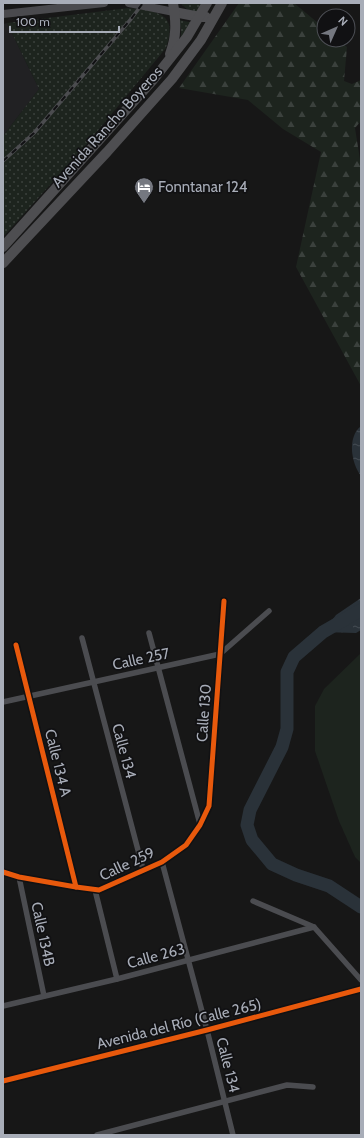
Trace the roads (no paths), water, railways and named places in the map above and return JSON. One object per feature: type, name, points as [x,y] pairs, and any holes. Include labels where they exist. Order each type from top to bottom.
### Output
[{"type":"highway","name":"Avenida Rancho Boyeros","points":[[3,247],[163,68],[187,37],[207,3]]},
{"type":"highway","points":[[163,68],[174,46],[176,23],[174,7],[200,17],[210,16],[219,8]]},
{"type":"highway","name":"Avenida Rancho Boyeros","points":[[3,263],[107,152],[172,79],[194,51],[219,8]]},
{"type":"main road","points":[[26,12],[34,3]]},
{"type":"main road","points":[[3,14],[26,12],[62,5],[104,3]]},
{"type":"main road","points":[[129,3],[174,7]]},
{"type":"street","name":"Calle 130","points":[[200,825],[209,806],[224,601]]},
{"type":"street","name":"Calle 257","points":[[3,702],[220,654],[269,611]]},
{"type":"street","points":[[149,633],[200,825]]},
{"type":"street","name":"Calle 134","points":[[82,638],[143,870]]},
{"type":"street","name":"Calle 134 A","points":[[16,645],[76,887]]},
{"type":"street","name":"Calle 259","points":[[3,872],[19,877],[99,890],[162,862],[186,845],[200,825]]},
{"type":"street","name":"Calle 134","points":[[162,862],[207,1030],[233,1135]]},
{"type":"street","name":"Calle 134B","points":[[19,877],[44,996]]},
{"type":"street","points":[[95,890],[117,979]]},
{"type":"street","points":[[253,901],[314,927],[361,980]]},
{"type":"street","name":"Calle 263","points":[[3,1006],[117,979],[314,927]]},
{"type":"street","name":"Avenida del Río (Calle 265)","points":[[3,1081],[207,1030],[361,989]]},
{"type":"street","points":[[97,1135],[287,1086],[314,1087]]},
{"type":"water","points":[[361,426],[361,476],[353,457],[352,443]]},
{"type":"water","points":[[361,598],[361,630],[356,633],[323,632],[336,615]]},
{"type":"waterway","points":[[361,610],[323,632],[294,657],[287,672],[287,729],[282,747],[250,810],[247,825],[252,840],[272,864],[296,875],[329,886],[361,907]]},
{"type":"railway","points":[[3,161],[34,133],[143,3]]},
{"type":"place","name":"Fonntanar 124","points":[[144,204]]}]
